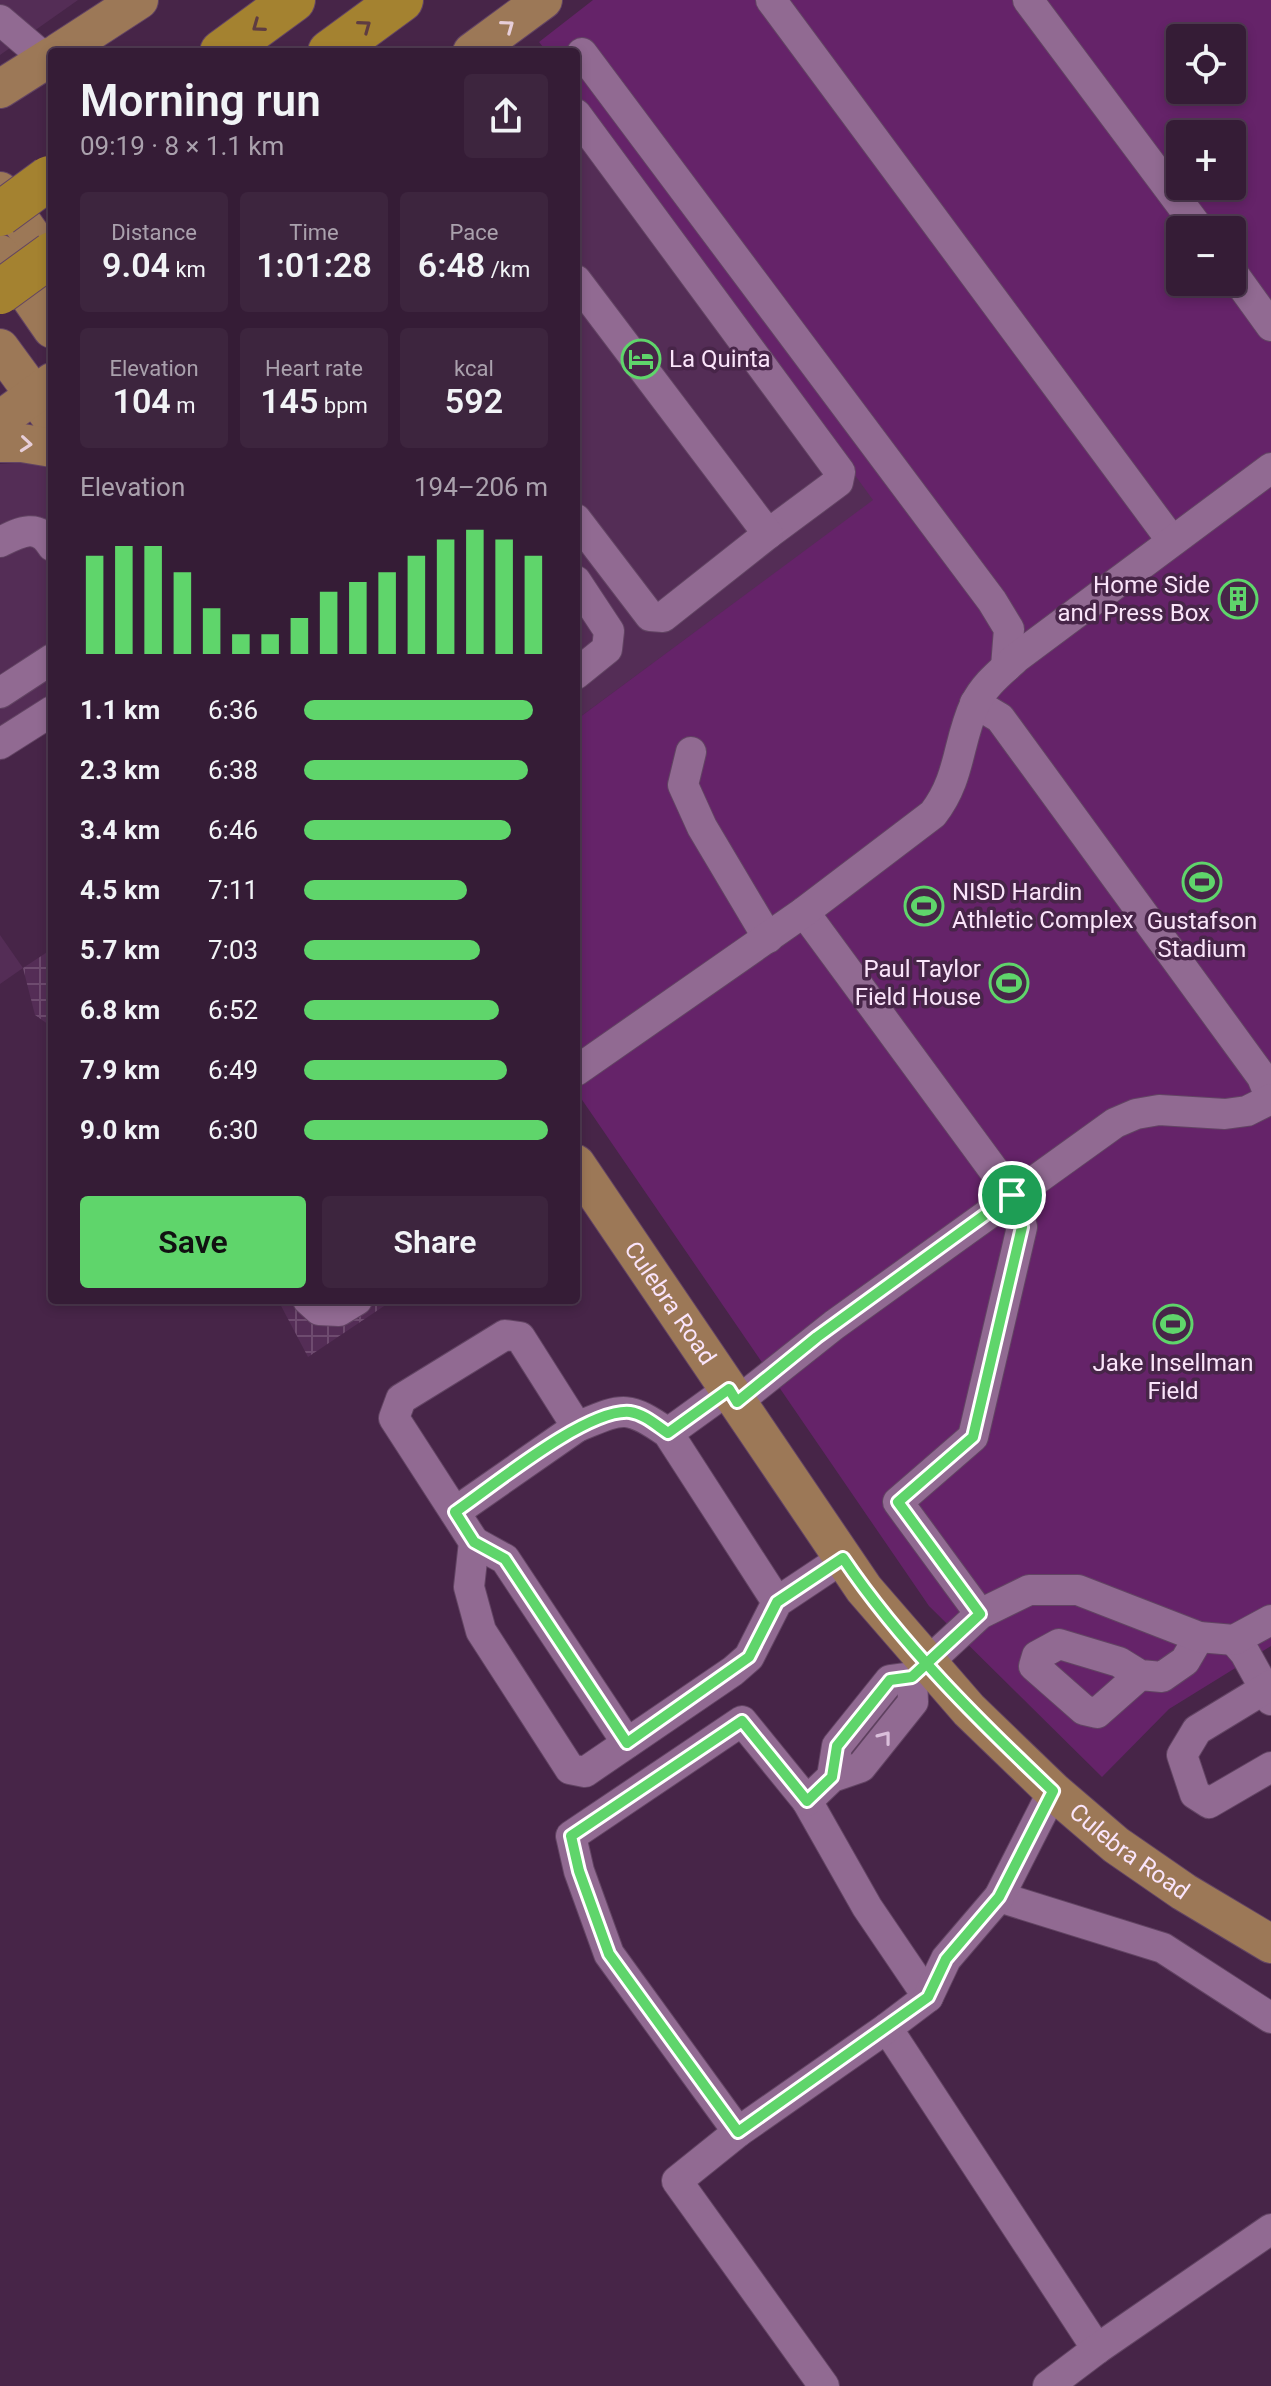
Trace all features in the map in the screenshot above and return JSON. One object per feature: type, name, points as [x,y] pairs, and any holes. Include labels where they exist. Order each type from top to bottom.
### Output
[{"type":"highway","points":[[227,48],[293,0]]},
{"type":"highway","points":[[335,48],[401,0]]},
{"type":"highway","points":[[0,214],[48,178]]},
{"type":"highway","points":[[0,292],[48,257]]},
{"type":"main road","points":[[477,48],[543,0]]},
{"type":"main road","points":[[60,48],[115,6]]},
{"type":"main road","points":[[0,112],[36,66]]},
{"type":"main road","points":[[0,191],[48,259]]},
{"type":"main road","points":[[0,254],[48,323]]},
{"type":"main road","points":[[0,348],[46,399],[0,420]]},
{"type":"main road","points":[[0,443],[48,447]]},
{"type":"main road","name":"Culebra Road","points":[[580,1170],[920,1669],[1116,1845],[1172,1884],[1271,1944]]},
{"type":"lane","points":[[771,0],[1172,541]]},
{"type":"lane","points":[[1028,0],[1190,216]]},
{"type":"lane","points":[[0,20],[36,66]]},
{"type":"lane","points":[[582,53],[992,601],[1009,629],[1006,667]]},
{"type":"lane","points":[[580,119],[840,472],[838,482],[663,617],[650,616],[580,524]]},
{"type":"lane","points":[[1246,291],[1271,326]]},
{"type":"lane","points":[[580,293],[768,534]]},
{"type":"lane","points":[[580,1068],[768,938],[933,814],[947,796],[975,703],[991,681],[1271,468]]},
{"type":"lane","points":[[0,542],[23,530],[37,531],[48,539]]},
{"type":"lane","points":[[580,587],[609,631],[607,649],[580,671]]},
{"type":"lane","points":[[0,693],[48,662]]},
{"type":"lane","points":[[668,1433],[733,1396],[1091,1138],[1136,1114],[1159,1110],[1225,1114],[1247,1111],[1271,1099],[1262,1077],[1000,718],[975,703]]},
{"type":"lane","points":[[2,739],[48,713]]},
{"type":"lane","points":[[691,752],[683,785],[702,827],[768,938]]},
{"type":"lane","points":[[804,912],[1012,1195],[1022,1227],[973,1437],[898,1502],[980,1614]]},
{"type":"lane","points":[[312,1304],[319,1310],[339,1311],[350,1304]]},
{"type":"lane","points":[[577,1427],[520,1337],[505,1335],[401,1399],[394,1418],[474,1542],[505,1559],[627,1743]]},
{"type":"lane","points":[[455,1512],[577,1427],[610,1413],[641,1415],[668,1433],[777,1602]]},
{"type":"lane","points":[[474,1542],[469,1587],[481,1631],[570,1769],[585,1772],[749,1657],[777,1602],[843,1558]]},
{"type":"lane","points":[[807,1801],[832,1777],[861,1767],[913,1702],[920,1669],[980,1614],[1029,1590],[1078,1590],[1199,1637],[1234,1640],[1271,1620]]},
{"type":"lane","points":[[1140,1675],[1162,1677],[1174,1670],[1185,1661],[1199,1637]]},
{"type":"lane","points":[[1234,1640],[1269,1691],[1197,1730],[1182,1755],[1195,1794],[1209,1803],[1271,1767]]},
{"type":"lane","points":[[738,2132],[609,1954],[579,1871],[571,1836],[742,1721],[807,1801],[867,1907],[928,1997]]},
{"type":"lane","points":[[824,2386],[677,2181],[738,2132],[928,1997],[946,1959],[999,1897],[1053,1791]]},
{"type":"lane","points":[[999,1897],[1163,1948],[1271,2018]]},
{"type":"lane","points":[[887,2028],[1097,2349]]},
{"type":"lane","points":[[1048,2386],[1271,2229]]},
{"type":"shaded area","points":[[0,0],[78,0],[0,55]]},
{"type":"shaded area","name":"NISD Hardin Athletic Complex","points":[[593,0],[1271,0],[1271,1646],[1169,1709],[1102,1777],[929,1606],[580,1097],[580,717],[873,500],[580,97],[580,48],[544,48],[539,42]]},
{"type":"shaded area","points":[[580,97],[874,500],[580,717]]},
{"type":"shaded area","points":[[28,462],[48,468],[48,731],[0,761],[0,464]]},
{"type":"shaded area","points":[[0,935],[23,968],[0,984]]},
{"type":"shaded area","points":[[48,952],[48,1024],[35,1015],[23,968]]},
{"type":"shaded area","points":[[280,1304],[387,1304],[308,1357]]},
{"type":"place","name":"La Quinta","points":[[641,359]]},
{"type":"place","name":"Home Side and Press Box","points":[[1238,599]]},
{"type":"place","name":"Gustafson Stadium","points":[[1202,882]]},
{"type":"place","name":"NISD Hardin Athletic Complex","points":[[924,906]]},
{"type":"place","name":"Paul Taylor Field House","points":[[1009,983]]},
{"type":"place","name":"Jake Insellman Field","points":[[1173,1324]]},
{"type":"route","points":[[1012,1195],[817,1337],[737,1402],[729,1389],[668,1433],[641,1415],[610,1413],[577,1427],[455,1512],[474,1542],[505,1559],[627,1743],[733,1671],[749,1657],[777,1602],[843,1558],[864,1589],[927,1662],[969,1710],[1053,1791],[999,1897],[946,1959],[928,1997],[738,2132],[609,1954],[579,1871],[571,1836],[742,1721],[807,1801],[832,1777],[837,1746],[890,1680],[912,1677],[927,1662],[980,1614],[898,1502],[973,1437],[1022,1227],[1012,1195]]}]
